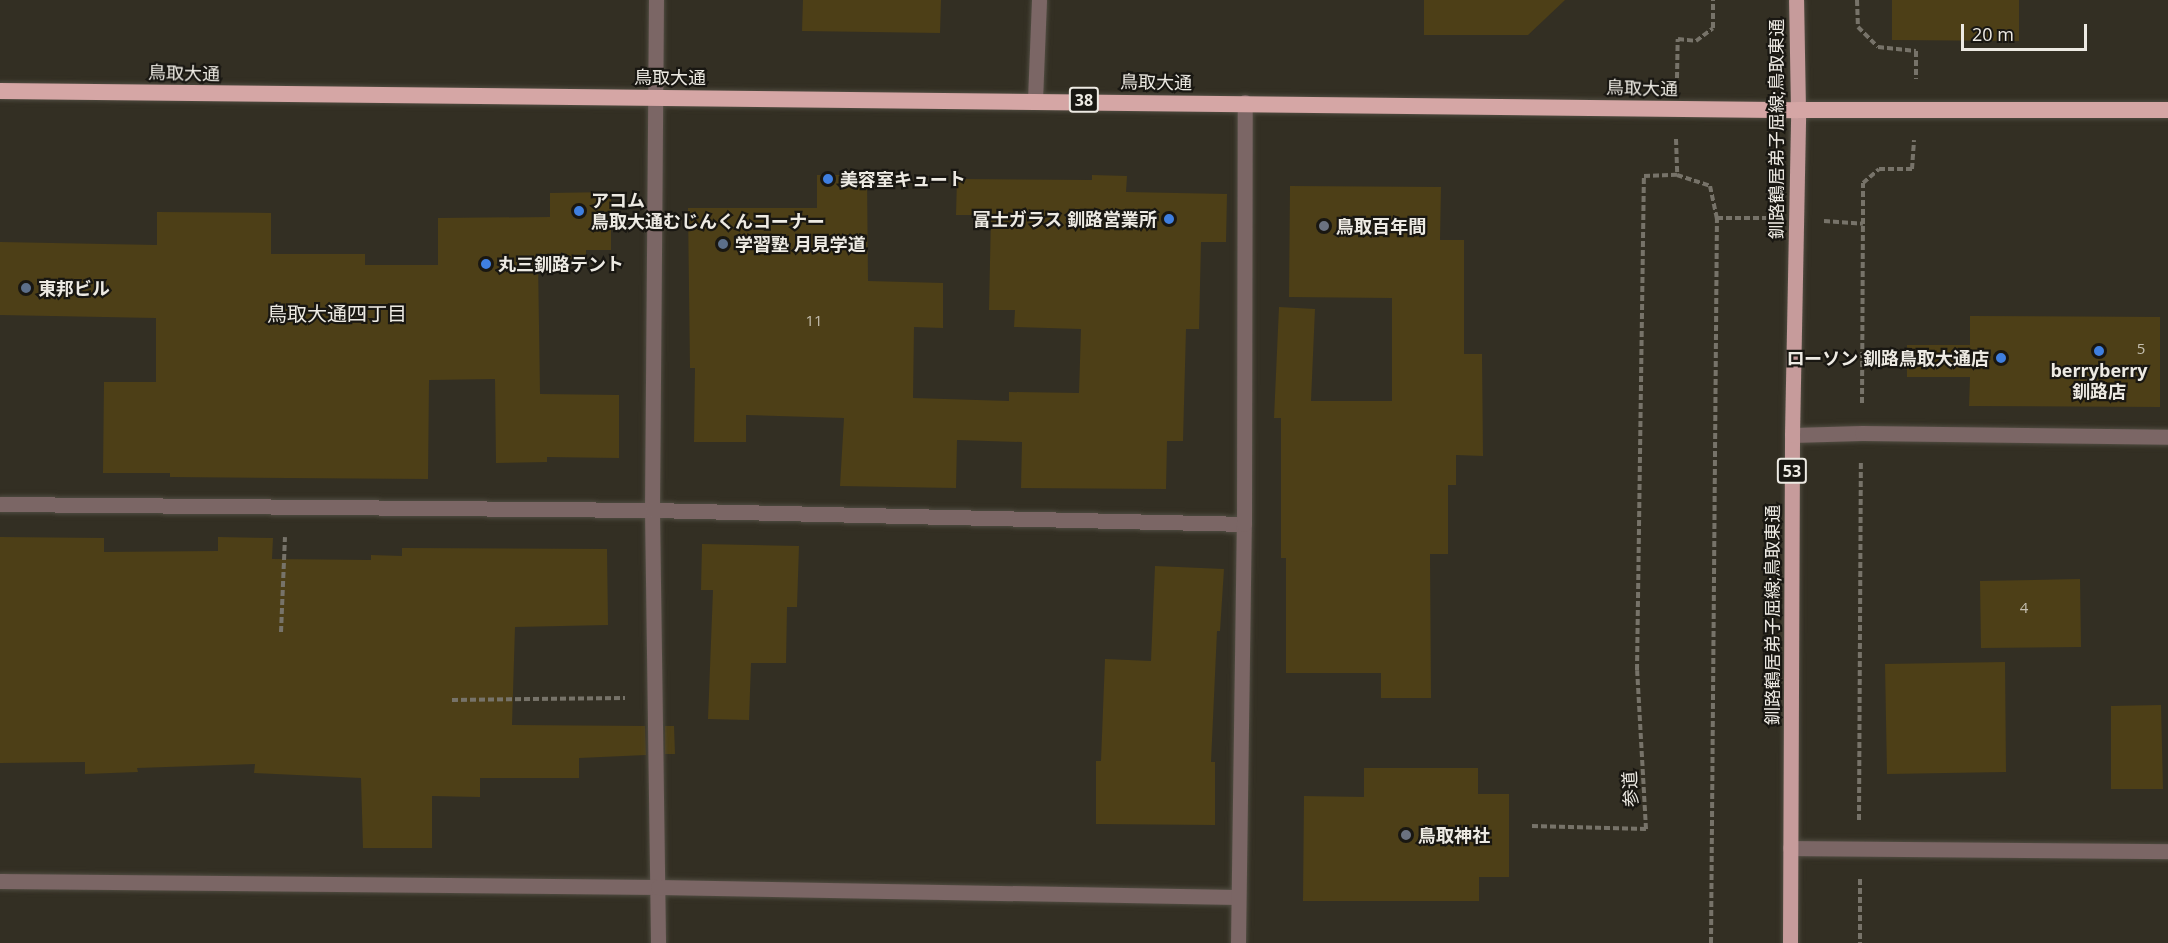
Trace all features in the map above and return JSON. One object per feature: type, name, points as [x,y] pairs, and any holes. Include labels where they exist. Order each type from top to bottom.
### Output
[{"type":"highway","name":"鳥取大通","points":[[0,91],[1245,102],[1798,110],[2168,110]]},
{"type":"main road","name":"釧路鶴居弟子屈線;鳥取東通","points":[[1790,943],[1792,435],[1798,110],[1796,0]]},
{"type":"street","points":[[657,0],[652,510],[658,943]]},
{"type":"street","points":[[1035,100],[1039,0]]},
{"type":"street","points":[[1238,943],[1244,524],[1245,102]]},
{"type":"street","points":[[1792,435],[1862,433],[2168,437]]},
{"type":"street","points":[[0,504],[652,510],[1244,524]]},
{"type":"street","points":[[1790,848],[2168,851]]},
{"type":"street","points":[[0,881],[658,887],[1237,897]]},
{"type":"path","name":"参道","points":[[1532,826],[1646,829],[1637,670],[1644,176],[1677,176]]},
{"type":"path","points":[[1711,943],[1717,218]]},
{"type":"path","points":[[1860,943],[1863,224]]},
{"type":"path","points":[[281,632],[286,507]]},
{"type":"path","points":[[452,700],[655,698]]},
{"type":"building","points":[[803,0],[941,0],[940,33],[802,31]]},
{"type":"building","points":[[1424,0],[1565,0],[1528,35],[1424,35]]},
{"type":"building","points":[[1892,0],[2019,0],[2019,41],[1892,40]]},
{"type":"building","points":[[817,175],[867,175],[868,281],[943,283],[943,328],[914,327],[913,398],[1009,401],[1009,392],[1079,393],[1081,329],[1014,327],[1015,310],[989,310],[991,215],[956,215],[957,179],[1092,180],[1092,175],[1127,176],[1126,192],[1227,194],[1226,242],[1201,242],[1199,329],[1186,329],[1183,441],[1167,441],[1166,489],[1021,488],[1022,442],[957,440],[956,488],[840,486],[844,418],[746,415],[746,442],[694,442],[695,368],[690,368],[688,208],[817,208]]},
{"type":"building","points":[[1290,186],[1441,187],[1440,240],[1464,240],[1464,354],[1482,354],[1483,456],[1456,455],[1456,485],[1448,485],[1448,554],[1430,554],[1431,698],[1381,698],[1381,673],[1286,673],[1286,558],[1281,558],[1281,418],[1274,418],[1279,307],[1315,309],[1311,401],[1392,401],[1392,298],[1289,297]]},
{"type":"building","points":[[611,192],[611,250],[586,250],[586,259],[538,259],[540,394],[619,395],[619,458],[547,457],[547,462],[496,463],[495,379],[429,380],[428,479],[170,477],[170,473],[103,473],[104,382],[156,382],[156,318],[0,315],[0,242],[157,245],[157,212],[271,213],[271,254],[365,254],[365,265],[438,265],[438,218],[550,217],[550,193]]},
{"type":"building","points":[[1970,316],[2160,317],[2160,407],[1969,406],[1970,377],[1907,377],[1907,345],[1970,345]]},
{"type":"building","points":[[0,537],[104,538],[104,552],[218,551],[218,537],[273,538],[272,559],[371,560],[371,555],[402,556],[402,548],[607,549],[608,625],[515,627],[512,725],[645,726],[646,755],[579,758],[579,778],[480,778],[480,797],[432,796],[432,848],[363,848],[361,778],[254,773],[255,764],[137,768],[138,772],[85,774],[85,762],[0,763]]},
{"type":"building","points":[[702,544],[799,546],[797,607],[787,607],[786,663],[751,663],[749,720],[708,719],[713,590],[701,590]]},
{"type":"building","points":[[1155,566],[1224,569],[1220,631],[1217,631],[1211,762],[1215,762],[1215,825],[1096,824],[1096,761],[1101,761],[1105,659],[1151,661]]},
{"type":"building","points":[[2080,579],[2081,647],[1981,648],[1980,581]]},
{"type":"building","points":[[2005,662],[2006,772],[1887,774],[1885,664]]},
{"type":"building","points":[[2161,705],[2163,789],[2111,789],[2111,706]]},
{"type":"building","points":[[665,726],[674,726],[675,754],[665,754]]},
{"type":"building","name":"鳥取神社","points":[[1364,768],[1478,768],[1478,794],[1509,794],[1509,877],[1479,877],[1479,901],[1303,901],[1304,796],[1364,797]]},
{"type":"place","name":"美容室キュート","points":[[828,179]]},
{"type":"place","name":"アコム 鳥取大通むじんくんコーナー","points":[[579,211]]},
{"type":"place","name":"富士ガラス 釧路営業所","points":[[1169,219]]},
{"type":"place","name":"鳥取百年間","points":[[1324,226]]},
{"type":"place","name":"学習塾 月見学道","points":[[723,244]]},
{"type":"place","name":"丸三釧路テント","points":[[486,264]]},
{"type":"place","name":"東邦ビル","points":[[26,288]]},
{"type":"place","name":"berryberry 釧路店","points":[[2099,351]]},
{"type":"place","name":"ローソン 釧路鳥取大通店","points":[[2001,358]]},
{"type":"place","name":"鳥取神社","points":[[1406,835]]},
{"type":"district","name":"鳥取大通四丁目","points":[[337,313]]}]
